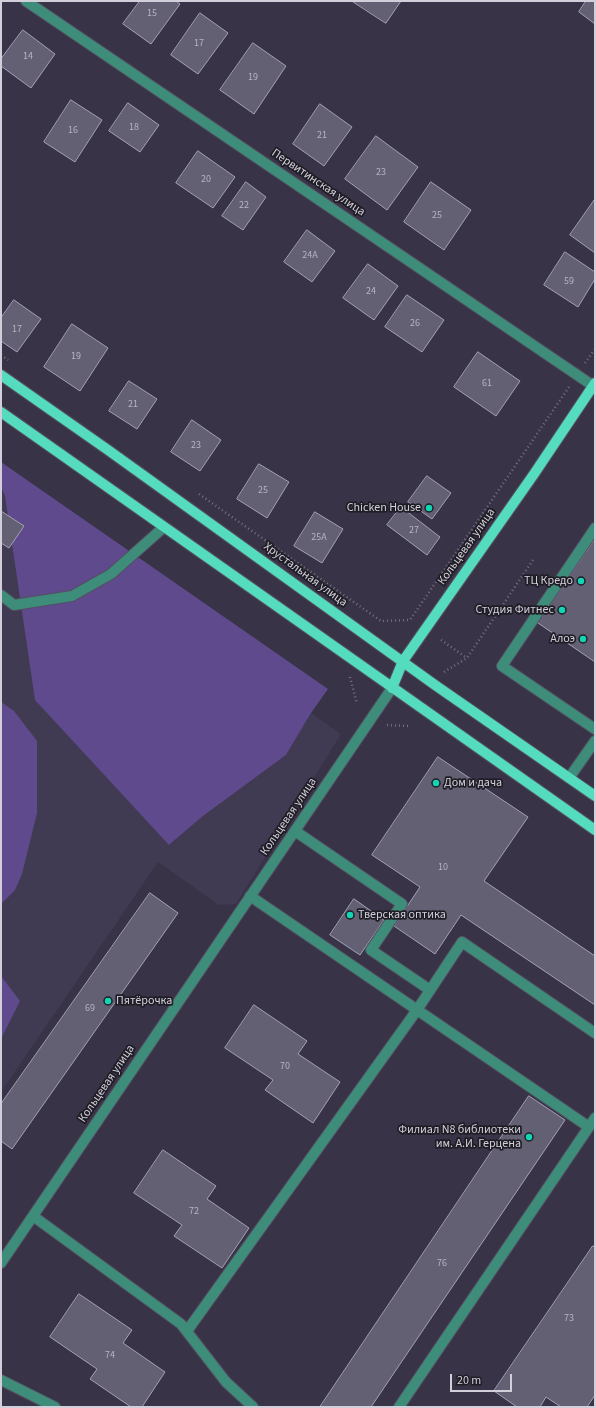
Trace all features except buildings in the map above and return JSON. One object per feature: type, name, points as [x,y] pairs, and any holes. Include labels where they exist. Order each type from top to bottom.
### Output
[{"type":"main road","name":"Хрустальная улица","points":[[1,375],[435,685],[595,796]]},
{"type":"main road","name":"Кольцевая улица","points":[[392,688],[403,661],[594,386]]},
{"type":"main road","points":[[1,412],[595,830]]},
{"type":"street","name":"Первитинская улица","points":[[26,1],[594,386]]},
{"type":"street","points":[[1,595],[14,605],[72,596],[111,574],[164,527]]},
{"type":"street","points":[[595,528],[502,666],[595,730]]},
{"type":"street","name":"Кольцевая улица","points":[[1,1263],[392,688]]},
{"type":"street","points":[[569,778],[595,741]]},
{"type":"street","points":[[295,831],[402,904],[371,950],[430,990]]},
{"type":"street","points":[[250,896],[589,1127]]},
{"type":"street","points":[[187,1331],[417,1010],[462,942],[595,1033]]},
{"type":"street","points":[[399,1407],[595,1118]]},
{"type":"street","points":[[33,1216],[181,1324],[226,1382],[252,1407]]},
{"type":"street","points":[[1,1380],[55,1407]]},
{"type":"path","points":[[381,622],[410,620],[595,349]]},
{"type":"path","points":[[444,672],[467,658],[534,560]]},
{"type":"path","points":[[441,640],[467,658]]},
{"type":"path","points":[[348,672],[357,704]]},
{"type":"path","points":[[387,725],[408,726]]},
{"type":"shaded area","points":[[1,462],[328,689],[311,713],[286,755],[203,816],[169,845],[35,700],[5,496],[1,487]]},
{"type":"shaded area","points":[[1,487],[170,845],[203,816],[286,755],[311,713],[341,734],[236,904],[219,905],[158,862],[1,1092]]},
{"type":"shaded area","points":[[1,702],[14,711],[37,741],[37,813],[22,874],[15,890],[1,904]]},
{"type":"shaded area","points":[[1,976],[20,1001],[1,1039]]},
{"type":"place","name":"Chicken House","points":[[429,508]]},
{"type":"place","name":"ТЦ Кредо","points":[[581,581]]},
{"type":"place","name":"Студия Фитнес","points":[[562,610]]},
{"type":"place","name":"Алоэ","points":[[583,639]]},
{"type":"place","name":"Дом и дача","points":[[436,783]]},
{"type":"place","name":"Тверская оптика","points":[[350,915]]},
{"type":"place","name":"Пятёрочка","points":[[108,1001]]},
{"type":"place","name":"Филиал N8 библиотеки им. А.И. Герцена","points":[[529,1137]]}]
